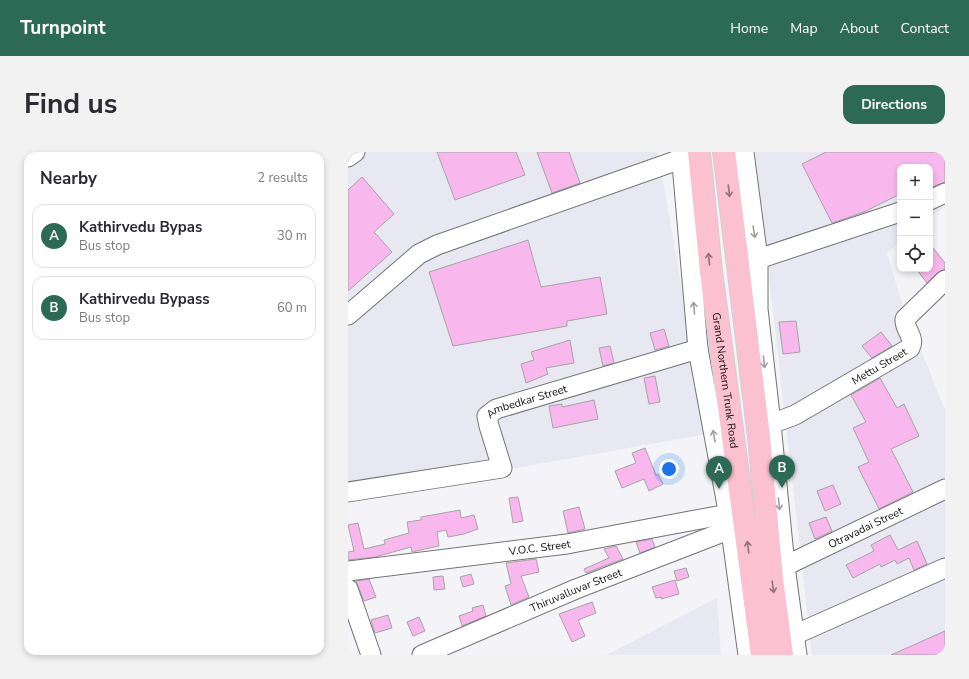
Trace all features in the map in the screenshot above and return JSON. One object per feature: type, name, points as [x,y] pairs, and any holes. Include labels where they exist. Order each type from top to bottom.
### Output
[{"type":"highway","points":[[724,152],[765,430],[772,579],[782,655]]},
{"type":"highway","name":"Grand Northern Trunk Road","points":[[687,154],[711,271],[762,655]]},
{"type":"street","points":[[348,158],[355,152]]},
{"type":"street","points":[[744,152],[758,259],[758,309],[765,430],[797,655]]},
{"type":"street","points":[[348,315],[419,254],[437,245],[687,154],[698,349],[730,522],[748,655]]},
{"type":"street","points":[[933,199],[945,193]]},
{"type":"street","points":[[758,259],[897,213]]},
{"type":"street","name":"Mettu Street","points":[[765,430],[795,415],[910,348],[912,340],[905,323],[905,319],[945,280]]},
{"type":"street","name":"Ambedkar Street","points":[[348,492],[502,468],[487,416],[496,409],[698,349]]},
{"type":"street","name":"Otravadai Street","points":[[785,566],[945,489]]},
{"type":"street","name":"V.O.C. Street","points":[[348,571],[567,544],[717,516],[730,522]]},
{"type":"street","name":"Thiruvalluvar Street","points":[[422,655],[730,522]]},
{"type":"street","points":[[794,635],[945,568]]},
{"type":"street","points":[[348,590],[372,655]]},
{"type":"shaded area","points":[[348,152],[658,152],[707,434],[348,498]]},
{"type":"shaded area","points":[[755,152],[945,152],[945,206],[933,216],[933,164],[897,164],[897,245],[887,253],[902,303],[945,410],[945,655],[812,655]]},
{"type":"shaded area","points":[[717,598],[721,655],[606,655]]},
{"type":"building","points":[[437,152],[516,152],[525,175],[455,200]]},
{"type":"building","points":[[537,152],[569,152],[580,183],[552,193]]},
{"type":"building","points":[[826,152],[945,152],[945,182],[933,187],[933,164],[897,164],[897,196],[864,212],[832,223],[802,164]]},
{"type":"building","points":[[362,177],[394,214],[374,232],[392,252],[348,291],[348,190]]},
{"type":"building","points":[[528,240],[541,287],[600,277],[607,314],[567,321],[567,326],[453,346],[429,272]]},
{"type":"building","points":[[933,248],[945,263],[945,269],[938,272],[927,283],[918,272],[933,272]]},
{"type":"building","points":[[796,321],[800,352],[783,354],[779,322]]},
{"type":"building","points":[[664,329],[669,346],[655,350],[650,333]]},
{"type":"building","points":[[881,332],[892,346],[872,358],[862,346]]},
{"type":"building","points":[[570,340],[574,363],[546,368],[548,374],[526,383],[521,364],[534,360],[531,352]]},
{"type":"building","points":[[610,346],[614,363],[603,366],[599,348]]},
{"type":"building","points":[[655,376],[660,402],[649,404],[644,378]]},
{"type":"building","points":[[880,378],[897,408],[904,404],[919,436],[891,449],[913,492],[879,509],[858,467],[869,462],[853,428],[866,422],[851,395]]},
{"type":"building","points":[[594,400],[598,419],[553,428],[549,406],[562,404],[562,407]]},
{"type":"building","points":[[645,448],[656,475],[658,474],[663,484],[649,491],[644,479],[622,488],[615,471],[636,463],[632,453]]},
{"type":"building","points":[[833,485],[841,504],[825,511],[817,491]]},
{"type":"building","points":[[518,497],[523,521],[513,523],[509,498]]},
{"type":"building","points":[[579,507],[585,529],[568,533],[563,511]]},
{"type":"building","points":[[460,510],[461,518],[474,515],[478,529],[464,534],[448,537],[446,530],[437,532],[439,546],[412,552],[411,547],[375,557],[348,560],[348,552],[354,551],[348,525],[358,523],[364,549],[385,544],[384,540],[409,533],[407,522],[421,520],[421,517]]},
{"type":"building","points":[[826,517],[832,531],[815,539],[809,523]]},
{"type":"building","points":[[890,535],[898,550],[917,541],[927,564],[914,570],[909,558],[897,564],[895,560],[881,567],[880,564],[853,578],[846,565],[874,551],[871,545]]},
{"type":"building","points":[[652,539],[655,547],[640,553],[636,542]]},
{"type":"building","points":[[616,546],[623,559],[586,573],[584,569],[609,558],[604,549]]},
{"type":"building","points":[[536,559],[539,572],[521,576],[529,597],[511,605],[505,586],[511,584],[506,563]]},
{"type":"building","points":[[686,568],[689,577],[677,581],[674,571]]},
{"type":"building","points":[[471,574],[474,584],[463,587],[460,577]]},
{"type":"building","points":[[443,576],[445,589],[434,590],[433,577]]},
{"type":"building","points":[[369,579],[376,597],[364,601],[356,581]]},
{"type":"building","points":[[675,580],[679,594],[661,599],[661,597],[656,598],[652,587]]},
{"type":"building","points":[[592,602],[596,613],[578,620],[585,636],[572,642],[559,614]]},
{"type":"building","points":[[483,605],[486,616],[462,626],[459,616],[473,611],[472,608]]},
{"type":"building","points":[[388,615],[392,628],[375,633],[371,620]]},
{"type":"building","points":[[419,617],[425,631],[413,636],[407,622]]},
{"type":"building","points":[[945,631],[945,655],[891,655]]},
{"type":"place","name":"Kathirvedu Bypass","points":[[782,488]]},
{"type":"place","name":"Kathirvedu Bypas","points":[[719,489]]}]
